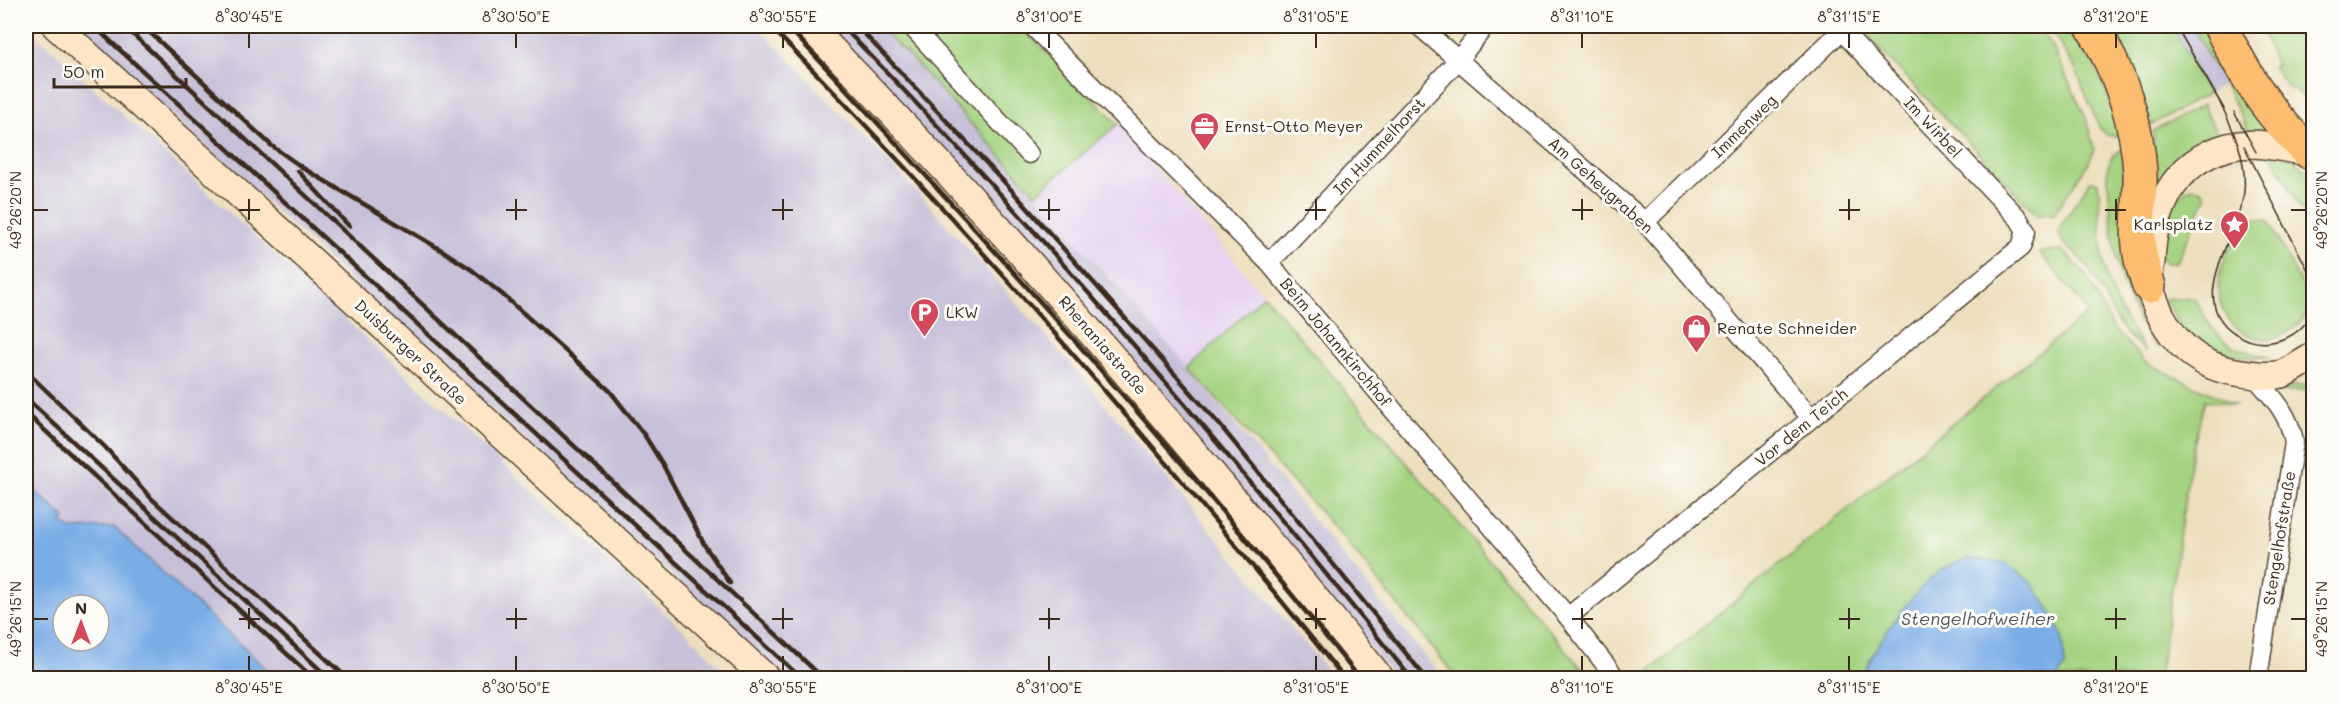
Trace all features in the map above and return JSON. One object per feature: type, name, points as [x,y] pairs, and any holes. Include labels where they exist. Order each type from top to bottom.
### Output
[{"type":"highway","points":[[2092,26],[2112,62],[2125,95],[2135,136],[2140,190],[2139,240],[2141,260],[2149,286]]},
{"type":"highway","points":[[2220,26],[2245,74],[2273,114],[2286,130],[2312,147]]},
{"type":"street","name":"Duisburger Straße","points":[[56,26],[766,678]]},
{"type":"street","name":"Rhenaniastraße","points":[[809,26],[877,95],[1048,283],[1228,490],[1380,678]]},
{"type":"street","points":[[911,26],[1029,154]]},
{"type":"street","name":"Beim Johannkirchhof","points":[[1032,26],[1269,263],[1617,678]]},
{"type":"street","name":"Am Geheugraben","points":[[1419,26],[1645,222],[1811,418]]},
{"type":"street","name":"Im Hummelhorst","points":[[1269,263],[1459,59],[1485,26]]},
{"type":"street","name":"Immenweg","points":[[1645,222],[1840,28]]},
{"type":"street","name":"Im Wirbel","points":[[1840,28],[2019,219],[2026,231]]},
{"type":"street","points":[[2312,147],[2239,145],[2207,154],[2190,165],[2162,202],[2152,240],[2149,286],[2161,317],[2179,344],[2200,361],[2253,375],[2281,374],[2313,378]]},
{"type":"street","name":"Vor dem Teich","points":[[1568,617],[2021,247],[2026,231]]},
{"type":"street","points":[[2281,374],[2313,356]]},
{"type":"street","name":"Stengelhofstraße","points":[[2253,375],[2284,411],[2291,426],[2294,442],[2258,678]]},
{"type":"shaded area","points":[[26,26],[688,634],[731,678],[276,678],[114,527],[70,529],[62,522],[65,518],[34,489],[30,492],[26,488]]},
{"type":"shaded area","points":[[75,26],[757,26],[921,196],[1070,363],[1334,678],[784,678]]},
{"type":"shaded area","points":[[825,26],[877,26],[907,54],[1189,368],[1443,678],[1395,678],[1053,268]]},
{"type":"shaded area","points":[[2172,26],[2192,26],[2224,84],[2208,94]]},
{"type":"shaded area","points":[[1118,124],[1264,295],[1189,368],[1036,195]]},
{"type":"green space","points":[[877,26],[1020,26],[1118,124],[1036,194],[907,54]]},
{"type":"green space","points":[[1858,26],[2037,26],[2052,46],[2086,118],[2094,150],[2089,162],[2054,214],[2037,215]]},
{"type":"green space","points":[[2049,26],[2079,26],[2121,129],[2116,137],[2107,135],[2099,127],[2076,70]]},
{"type":"green space","points":[[2109,26],[2172,26],[2208,94],[2151,125],[2144,97],[2140,98]]},
{"type":"green space","points":[[2192,26],[2208,26],[2277,135],[2252,136]]},
{"type":"green space","points":[[2260,26],[2313,26],[2313,103],[2288,87],[2272,66],[2276,65]]},
{"type":"green space","points":[[2203,105],[2221,142],[2158,188],[2154,188],[2153,131]]},
{"type":"green space","points":[[2124,148],[2124,233],[2128,276],[2139,315],[2158,348],[2131,306],[2123,285],[2114,242],[2107,170],[2111,157]]},
{"type":"green space","points":[[2269,149],[2294,159],[2313,177],[2313,216],[2308,206],[2301,210]]},
{"type":"green space","points":[[2090,181],[2098,182],[2102,248],[2108,281],[2121,313],[2146,352],[2126,334],[2084,262],[2062,241],[2059,234],[2060,227]]},
{"type":"green space","points":[[2192,188],[2202,190],[2206,197],[2177,262],[2167,263],[2160,255],[2167,216],[2176,199]]},
{"type":"green space","points":[[2243,218],[2268,220],[2311,303],[2302,320],[2290,331],[2276,338],[2262,339],[2249,336],[2228,318],[2221,304],[2218,288],[2221,270]]},
{"type":"green space","points":[[2063,250],[2087,277],[2113,328],[2145,362],[2237,405],[2205,400],[2191,456],[2159,678],[2057,678],[2065,666],[1872,654],[1861,678],[1641,678],[2089,312],[2039,252]]},
{"type":"green space","points":[[1264,295],[1590,678],[1457,678],[1340,534],[1189,368]]},
{"type":"green space","points":[[2194,297],[2215,332],[2223,339],[2241,349],[2270,357],[2241,357],[2211,348],[2182,329],[2165,299]]},
{"type":"green space","points":[[2313,385],[2313,390],[2279,391],[2276,388]]},
{"type":"water","points":[[26,488],[30,492],[33,489],[65,518],[62,522],[70,529],[114,527],[276,678],[26,678]]},
{"type":"water","name":"Stengelhofweiher","points":[[1967,558],[2003,562],[2031,582],[2048,607],[2062,636],[2065,666],[2057,678],[1861,678],[1884,636],[1915,594],[1941,571]]},
{"type":"tram line","points":[[2176,26],[2224,109]]},
{"type":"tram line","points":[[2219,101],[2238,145],[2244,180],[2240,209],[2218,267],[2214,286],[2214,304],[2221,320],[2236,334],[2253,342],[2271,342],[2298,331],[2309,318],[2314,307]]},
{"type":"tram line","points":[[2234,112],[2256,152]]},
{"type":"tram line","points":[[2244,146],[2314,282]]},
{"type":"railway","points":[[94,26],[801,678]]},
{"type":"railway","points":[[124,26],[823,678]]},
{"type":"railway","points":[[143,26],[272,146],[303,168],[472,270],[610,391],[645,436],[663,465],[705,546],[730,583]]},
{"type":"railway","points":[[770,26],[920,183],[1065,345],[1206,510],[1344,678]]},
{"type":"railway","points":[[787,26],[1080,346],[1222,510],[1359,678]]},
{"type":"railway","points":[[842,26],[991,183],[1134,345],[1411,678]]},
{"type":"railway","points":[[857,26],[1007,185],[1219,424],[1426,678]]},
{"type":"railway","points":[[298,171],[349,226]]},
{"type":"railway","points":[[26,371],[105,447],[151,498],[347,678]]},
{"type":"railway","points":[[26,398],[329,678]]},
{"type":"railway","points":[[26,413],[313,678]]},
{"type":"place","name":"Ernst-Otto Meyer","points":[[1204,152]]},
{"type":"place","name":"Karlsplatz","points":[[2234,250]]},
{"type":"place","name":"LKW","points":[[925,338]]},
{"type":"place","name":"Renate Schneider","points":[[1696,354]]}]
